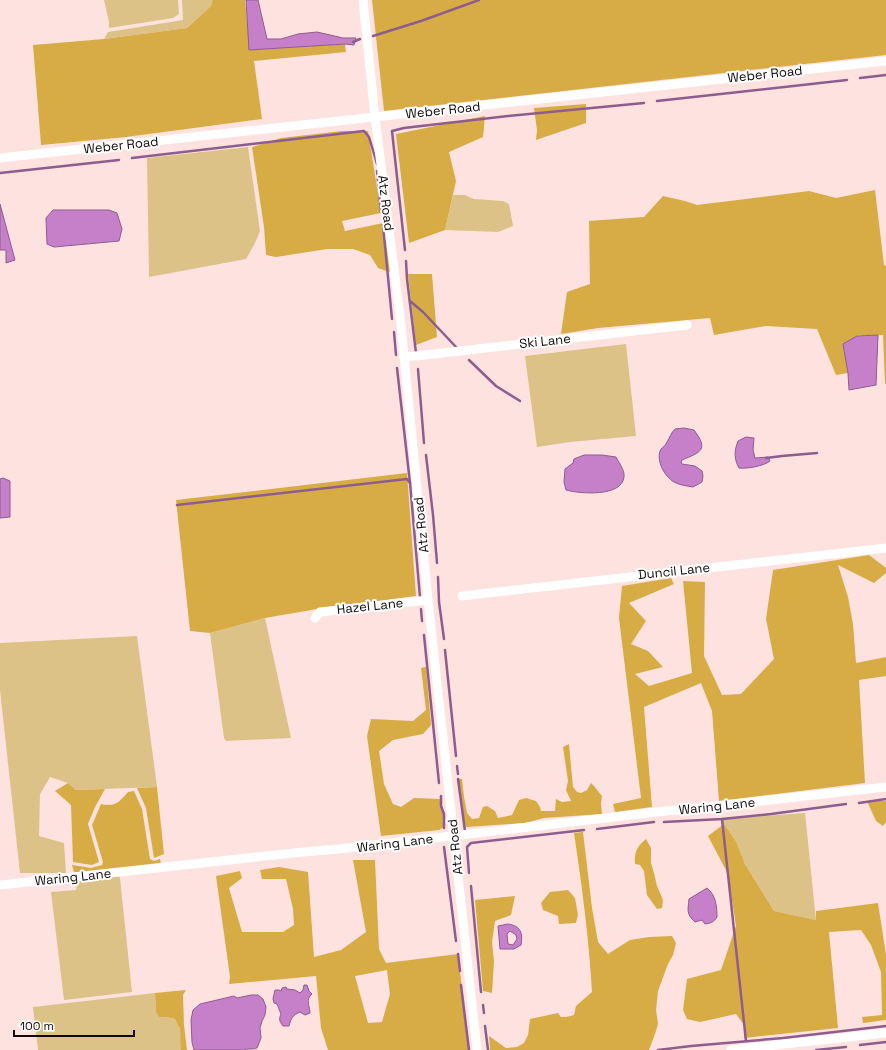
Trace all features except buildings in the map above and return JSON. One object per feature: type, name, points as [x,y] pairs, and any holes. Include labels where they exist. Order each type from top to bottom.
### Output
[{"type":"street","name":"Atz Road","points":[[363,0],[375,117],[401,325],[428,600],[477,1050]]},
{"type":"street","name":"Weber Road","points":[[0,158],[886,61]]},
{"type":"street","name":"Ski Lane","points":[[404,357],[686,325]]},
{"type":"street","name":"Duncil Lane","points":[[462,596],[886,548]]},
{"type":"street","name":"Hazel Lane","points":[[315,618],[320,612],[428,600]]},
{"type":"street","name":"Waring Lane","points":[[0,885],[886,787]]},
{"type":"street","points":[[731,1050],[886,1033]]},
{"type":"shaded area","points":[[104,0],[178,0],[179,14],[173,18],[109,28]]},
{"type":"shaded area","points":[[182,0],[213,0],[211,6],[187,28],[104,39],[108,32],[183,20]]},
{"type":"shaded area","points":[[213,0],[245,0],[250,50],[345,44],[346,52],[254,61],[262,119],[126,137],[41,145],[33,45],[104,39],[187,28],[211,6]]},
{"type":"shaded area","points":[[246,0],[258,0],[267,39],[281,39],[298,34],[317,32],[343,38],[356,38],[354,45],[345,44],[249,50]]},
{"type":"shaded area","points":[[372,0],[886,0],[886,55],[384,111]]},
{"type":"shaded area","points":[[586,104],[586,123],[536,140],[537,130],[534,108]]},
{"type":"shaded area","points":[[485,116],[483,137],[449,152],[456,181],[445,230],[409,243],[396,134]]},
{"type":"shaded area","points":[[342,131],[368,131],[381,213],[342,221],[345,231],[388,222],[395,274],[378,268],[370,255],[353,249],[327,249],[276,257],[266,255],[264,227],[252,147],[281,138]]},
{"type":"shaded area","points":[[248,147],[260,231],[246,259],[149,277],[147,158]]},
{"type":"shaded area","points":[[875,190],[884,265],[886,266],[886,384],[883,335],[859,335],[843,344],[848,373],[836,375],[817,329],[766,326],[714,335],[710,318],[598,328],[561,334],[567,292],[590,284],[589,221],[644,217],[663,196],[697,205],[809,191],[836,198]]},
{"type":"shaded area","points":[[453,195],[465,195],[474,199],[503,201],[509,204],[513,226],[498,232],[445,230]]},
{"type":"shaded area","points":[[0,204],[15,260],[6,263],[6,250],[0,250]]},
{"type":"shaded area","points":[[53,210],[109,210],[117,213],[122,229],[119,241],[54,247],[47,244],[46,218]]},
{"type":"shaded area","points":[[408,274],[432,274],[437,337],[416,345]]},
{"type":"shaded area","points":[[878,335],[876,385],[849,390],[848,373],[843,344],[857,336]]},
{"type":"shaded area","points":[[626,344],[636,436],[570,442],[537,447],[525,356]]},
{"type":"shaded area","points":[[684,428],[694,430],[699,437],[702,446],[701,450],[682,460],[681,463],[695,466],[702,471],[702,482],[693,487],[678,484],[671,480],[664,472],[659,458],[661,449],[666,444],[675,429]]},
{"type":"shaded area","points":[[746,437],[754,438],[753,450],[755,458],[768,457],[770,461],[755,467],[739,468],[735,458],[736,448],[738,441]]},
{"type":"shaded area","points":[[584,455],[616,457],[624,472],[622,483],[616,488],[600,492],[590,493],[566,490],[564,482],[565,469],[573,463],[574,459]]},
{"type":"shaded area","points":[[407,473],[416,596],[317,609],[265,618],[210,633],[190,631],[176,500]]},
{"type":"shaded area","points":[[3,478],[10,481],[10,517],[0,518],[0,479]]},
{"type":"shaded area","points":[[869,555],[886,568],[886,573],[874,583],[838,565],[848,597],[853,624],[856,663],[886,657],[886,676],[859,680],[865,783],[719,801],[712,711],[701,683],[644,707],[652,807],[615,812],[613,804],[641,798],[619,618],[622,586],[671,578],[674,584],[629,603],[646,621],[631,644],[648,651],[663,667],[635,674],[649,686],[692,673],[683,581],[705,582],[704,656],[722,695],[741,694],[774,659],[766,619],[773,570]]},
{"type":"shaded area","points":[[265,618],[291,738],[226,741],[224,738],[210,633]]},
{"type":"shaded area","points":[[137,636],[157,787],[76,790],[68,783],[50,777],[40,794],[39,836],[64,843],[66,873],[20,873],[0,690],[0,643]]},
{"type":"shaded area","points":[[426,667],[431,725],[423,734],[393,740],[379,751],[384,784],[393,804],[401,807],[414,798],[440,799],[444,814],[444,827],[439,830],[381,836],[367,736],[371,719],[413,721],[426,710],[421,668]]},
{"type":"shaded area","points":[[569,744],[573,787],[577,792],[581,793],[587,790],[591,783],[602,796],[602,814],[544,818],[525,823],[466,827],[458,779],[462,779],[467,813],[472,819],[479,818],[483,807],[487,806],[495,811],[498,818],[512,815],[519,800],[526,798],[536,801],[541,811],[555,811],[556,799],[562,802],[571,801],[566,790],[568,781],[563,747]]},
{"type":"shaded area","points":[[68,783],[76,790],[105,789],[88,824],[99,862],[92,865],[73,862],[71,805],[55,791]]},
{"type":"shaded area","points":[[157,787],[164,854],[154,858],[146,808],[137,788]]},
{"type":"shaded area","points":[[134,791],[142,809],[150,859],[154,861],[160,859],[161,864],[87,873],[74,872],[72,865],[91,868],[102,865],[103,862],[92,825],[101,804],[110,805],[117,803],[128,792]]},
{"type":"shaded area","points":[[867,801],[886,801],[886,822],[883,826],[876,821]]},
{"type":"shaded area","points":[[805,813],[816,920],[774,911],[745,864],[736,841],[722,823],[722,819]]},
{"type":"shaded area","points":[[724,824],[736,841],[745,864],[774,911],[816,920],[816,911],[878,903],[886,955],[886,1020],[863,1023],[862,1017],[882,1015],[881,972],[871,945],[861,930],[829,932],[838,1028],[744,1038],[744,1025],[736,1014],[700,1022],[687,1019],[683,1010],[687,979],[721,970],[736,926],[728,874],[708,836]]},
{"type":"shaded area","points":[[583,832],[592,908],[598,942],[608,954],[630,940],[672,936],[676,943],[673,955],[658,991],[656,1010],[658,1024],[649,1050],[490,1050],[489,1036],[506,1048],[517,1047],[524,1043],[528,1035],[530,1019],[558,1013],[561,1017],[574,1015],[576,1006],[592,992],[585,912],[574,833]]},
{"type":"shaded area","points":[[646,839],[651,848],[651,863],[657,886],[663,900],[662,908],[657,909],[647,895],[644,871],[640,865],[635,864],[637,850],[640,844]]},
{"type":"shaded area","points":[[353,860],[375,860],[379,949],[386,963],[458,954],[469,1050],[328,1050],[321,1028],[316,976],[229,984],[230,977],[216,876],[240,871],[242,878],[229,888],[242,932],[283,932],[294,925],[293,909],[286,879],[262,879],[260,870],[279,867],[308,872],[314,957],[341,950],[366,932]],"holes":[[[387,970],[390,994],[382,1022],[368,1023],[355,976]]]},
{"type":"shaded area","points":[[119,869],[132,992],[64,1000],[51,892],[76,890],[77,885],[74,872],[87,873]]},
{"type":"shaded area","points":[[707,888],[714,898],[717,917],[711,923],[707,924],[705,924],[702,920],[695,922],[689,914],[689,899]]},
{"type":"shaded area","points":[[568,890],[575,898],[578,915],[576,923],[559,924],[558,916],[543,910],[541,903],[550,892]]},
{"type":"shaded area","points":[[515,896],[511,915],[495,921],[492,942],[494,962],[492,993],[483,991],[475,900]]},
{"type":"shaded area","points":[[508,924],[516,926],[522,937],[521,945],[514,949],[500,949],[498,926]],"holes":[[[510,931],[516,935],[517,939],[513,945],[508,944],[507,934]]]},
{"type":"shaded area","points":[[304,985],[307,985],[312,994],[308,1001],[310,1013],[305,1015],[300,1012],[293,1017],[289,1026],[283,1026],[280,1020],[281,1014],[273,999],[275,990],[281,991],[282,988],[286,987],[287,989],[295,990],[300,993],[303,990]]},
{"type":"shaded area","points":[[186,990],[183,995],[187,1050],[181,1050],[180,1029],[175,1019],[159,1017],[156,1012],[155,993]]},
{"type":"shaded area","points":[[155,993],[156,1012],[166,1017],[175,1019],[180,1029],[182,1050],[38,1050],[33,1007]]},
{"type":"shaded area","points":[[258,995],[263,999],[266,1007],[265,1015],[260,1028],[261,1038],[257,1048],[243,1050],[194,1050],[191,1020],[193,1010],[200,1004],[234,996],[237,998]]},
{"type":"waterway","points":[[373,36],[421,21],[479,0]]},
{"type":"waterway","points":[[353,42],[360,39]]},
{"type":"waterway","points":[[860,78],[886,75]]},
{"type":"waterway","points":[[657,101],[847,80]]},
{"type":"waterway","points":[[405,250],[392,131],[404,128],[508,116],[644,103]]},
{"type":"waterway","points":[[132,158],[364,131],[369,137],[377,164]]},
{"type":"waterway","points":[[0,173],[119,160]]},
{"type":"waterway","points":[[377,171],[381,212]]},
{"type":"waterway","points":[[383,225],[392,319]]},
{"type":"waterway","points":[[406,261],[416,353]]},
{"type":"waterway","points":[[410,301],[423,312],[457,348]]},
{"type":"waterway","points":[[394,332],[396,355]]},
{"type":"waterway","points":[[469,360],[496,386],[520,401]]},
{"type":"waterway","points":[[397,368],[410,483],[420,597]]},
{"type":"waterway","points":[[418,369],[424,443]]},
{"type":"waterway","points":[[766,458],[817,453]]},
{"type":"waterway","points":[[426,455],[437,563]]},
{"type":"waterway","points":[[177,505],[407,479],[410,483]]},
{"type":"waterway","points":[[438,577],[439,602],[444,639]]},
{"type":"waterway","points":[[421,609],[422,621]]},
{"type":"waterway","points":[[424,635],[439,783]]},
{"type":"waterway","points":[[445,650],[456,756]]},
{"type":"waterway","points":[[457,766],[458,774]]},
{"type":"waterway","points":[[459,783],[458,779],[465,831]]},
{"type":"waterway","points":[[441,796],[441,806],[444,814],[444,828]]},
{"type":"waterway","points":[[859,803],[886,799]]},
{"type":"waterway","points":[[664,822],[722,819],[846,804]]},
{"type":"waterway","points":[[722,819],[746,1041]]},
{"type":"waterway","points":[[597,829],[654,822]]},
{"type":"waterway","points":[[469,873],[467,847],[471,843],[584,830]]},
{"type":"waterway","points":[[444,847],[456,941]]},
{"type":"waterway","points":[[471,886],[481,992]]},
{"type":"waterway","points":[[458,954],[460,971]]},
{"type":"waterway","points":[[461,985],[469,1050]]},
{"type":"waterway","points":[[483,1005],[484,1013]]},
{"type":"waterway","points":[[485,1026],[488,1050]]},
{"type":"waterway","points":[[658,1050],[886,1026]]},
{"type":"waterway","points":[[860,1045],[886,1042]]},
{"type":"waterway","points":[[816,1050],[846,1047]]}]
